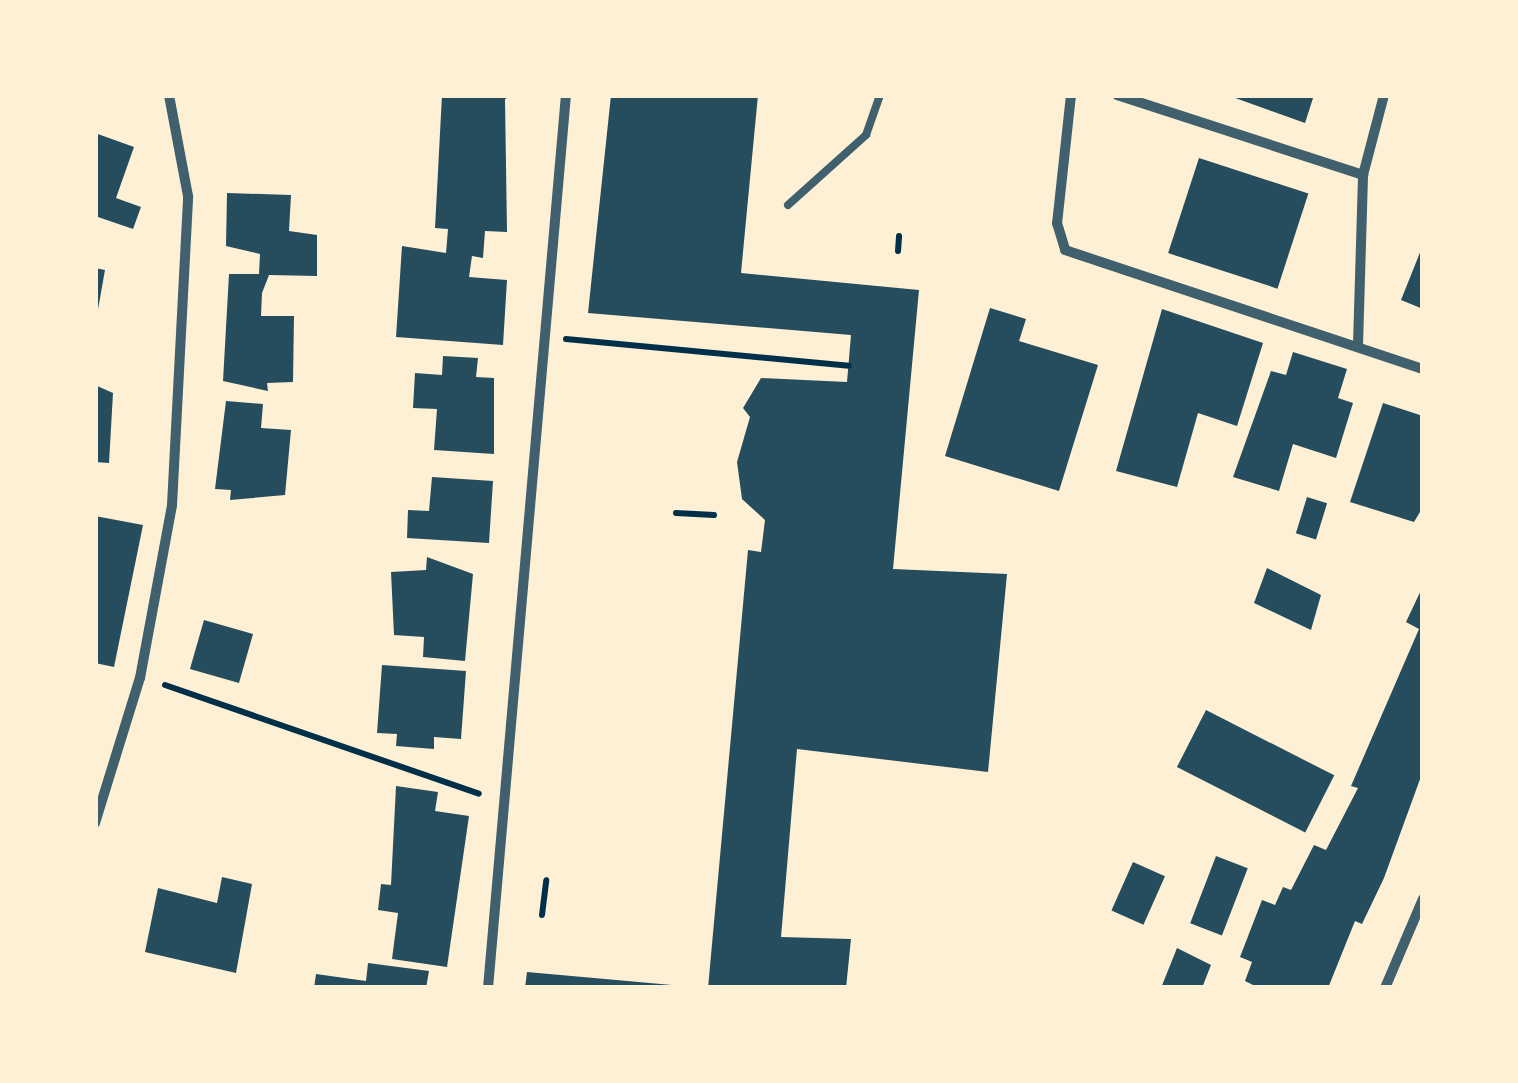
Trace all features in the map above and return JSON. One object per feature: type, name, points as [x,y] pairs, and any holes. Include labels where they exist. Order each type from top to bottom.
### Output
[{"type":"street","points":[[95,823],[140,678],[180,407],[188,196],[169,95]]},
{"type":"street","points":[[488,988],[508,804],[566,95]]},
{"type":"street","points":[[1071,95],[1057,222],[1065,250],[1423,369]]},
{"type":"street","points":[[1118,95],[1364,175]]},
{"type":"street","points":[[1358,345],[1364,175],[1384,95]]},
{"type":"street","points":[[1385,988],[1423,899]]},
{"type":"lane","points":[[788,205],[866,134],[880,95]]},
{"type":"path","points":[[898,236],[898,251]]},
{"type":"path","points":[[546,337],[849,366]]},
{"type":"path","points":[[676,513],[714,516]]},
{"type":"path","points":[[140,678],[508,804]]},
{"type":"path","points":[[542,915],[546,880]]},
{"type":"building","points":[[442,95],[514,95],[505,99],[507,232],[485,231],[483,258],[472,256],[469,277],[507,280],[503,345],[396,337],[402,246],[446,253],[448,229],[435,228]]},
{"type":"building","points":[[611,95],[758,95],[741,273],[919,290],[893,569],[1007,574],[988,772],[797,749],[781,937],[851,939],[846,988],[708,988],[748,550],[761,552],[765,520],[742,499],[737,462],[750,417],[743,408],[761,378],[847,382],[851,335],[588,313]]},
{"type":"building","points":[[1227,95],[1314,95],[1305,123]]},
{"type":"building","points":[[95,133],[134,147],[116,198],[141,207],[133,229],[95,216]]},
{"type":"building","points":[[1199,158],[1308,194],[1277,289],[1168,253]]},
{"type":"building","points":[[227,193],[291,195],[289,231],[317,235],[317,276],[269,275],[262,293],[261,316],[294,316],[293,382],[267,383],[268,391],[223,381],[229,274],[259,274],[260,254],[226,246]]},
{"type":"building","points":[[1423,245],[1423,309],[1401,300]]},
{"type":"building","points":[[95,268],[105,270],[97,315],[95,315]]},
{"type":"building","points":[[990,308],[1026,319],[1019,341],[1098,365],[1059,491],[945,456]]},
{"type":"building","points":[[1162,309],[1263,343],[1237,426],[1198,413],[1177,487],[1116,471]]},
{"type":"building","points":[[1293,352],[1347,369],[1338,398],[1353,403],[1336,458],[1293,444],[1279,491],[1233,477],[1271,371],[1286,375]]},
{"type":"building","points":[[443,356],[478,358],[476,377],[494,378],[494,454],[434,450],[437,409],[413,408],[415,373],[442,375]]},
{"type":"building","points":[[95,385],[113,393],[109,463],[95,462]]},
{"type":"building","points":[[226,401],[263,404],[261,428],[291,430],[285,495],[230,500],[231,490],[215,489]]},
{"type":"building","points":[[1383,403],[1423,416],[1423,507],[1414,522],[1350,502]]},
{"type":"building","points":[[432,477],[493,481],[489,543],[407,538],[408,510],[429,511]]},
{"type":"building","points":[[1307,497],[1327,503],[1316,539],[1296,533]]},
{"type":"building","points":[[95,516],[143,525],[114,667],[95,663]]},
{"type":"building","points":[[427,557],[473,574],[465,661],[423,657],[424,637],[394,635],[391,572],[426,570]]},
{"type":"building","points":[[1267,568],[1321,595],[1311,630],[1254,603]]},
{"type":"building","points":[[1423,586],[1423,771],[1384,878],[1362,924],[1355,921],[1328,988],[1259,988],[1245,981],[1252,962],[1240,957],[1262,900],[1275,905],[1283,887],[1291,890],[1314,845],[1326,850],[1358,788],[1351,786],[1419,629],[1406,622]]},
{"type":"building","points":[[204,620],[253,634],[239,683],[190,669]]},
{"type":"building","points":[[382,665],[466,671],[461,739],[434,737],[434,749],[396,746],[397,734],[377,733]]},
{"type":"building","points":[[1206,710],[1334,775],[1305,832],[1177,767]]},
{"type":"building","points":[[396,786],[438,792],[435,811],[469,816],[447,967],[392,959],[398,913],[378,910],[381,884],[391,885]]},
{"type":"building","points":[[1216,856],[1248,868],[1222,935],[1190,923]]},
{"type":"building","points":[[1133,862],[1165,876],[1143,925],[1111,910]]},
{"type":"building","points":[[222,877],[252,884],[236,973],[145,952],[158,888],[217,903]]},
{"type":"building","points":[[1177,948],[1211,965],[1202,988],[1161,988]]},
{"type":"building","points":[[368,963],[429,971],[426,988],[314,988],[316,974],[366,981]]},
{"type":"building","points":[[527,972],[672,985],[672,988],[525,988]]}]
